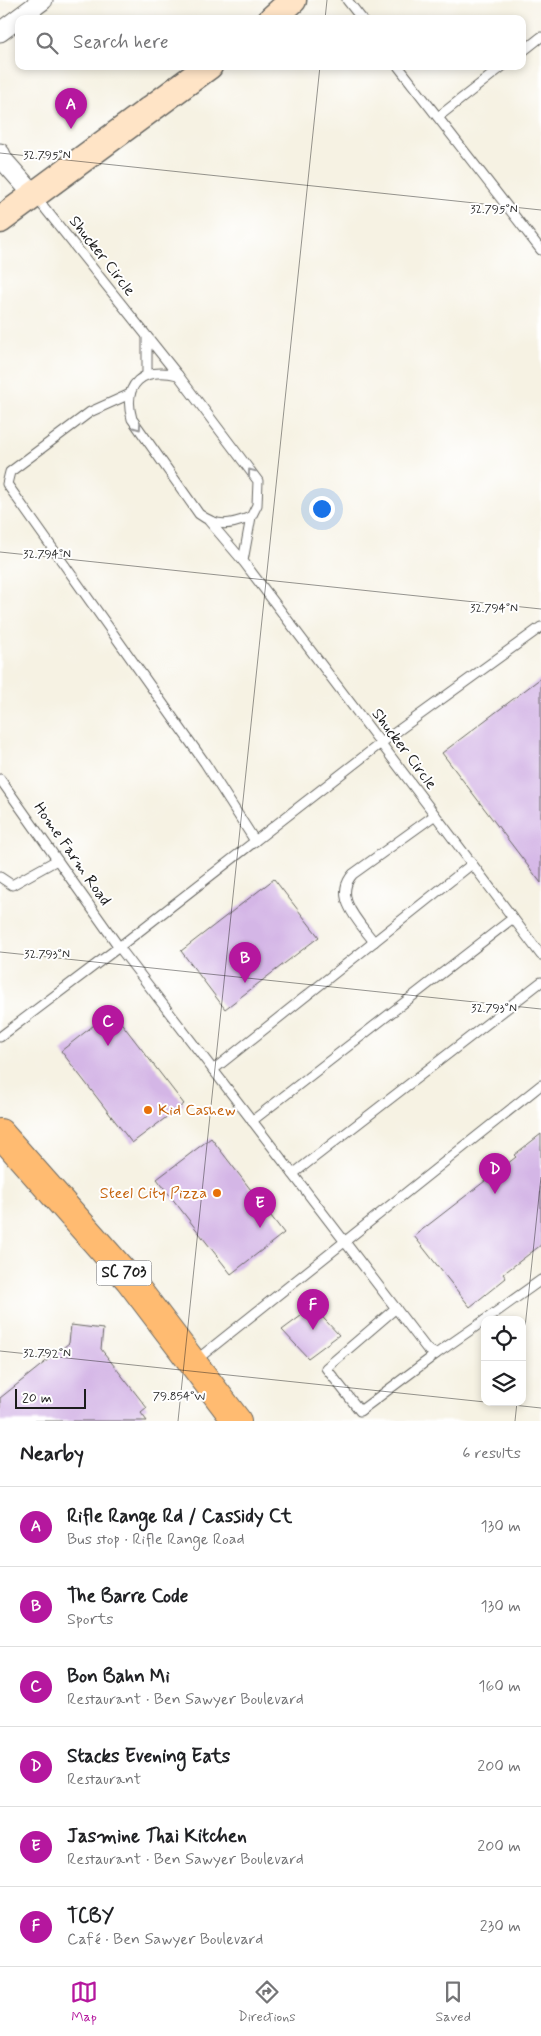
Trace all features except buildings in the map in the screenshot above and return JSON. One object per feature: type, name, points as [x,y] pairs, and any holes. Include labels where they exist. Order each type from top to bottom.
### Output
[{"type":"main road","points":[[276,15],[293,0]]},
{"type":"main road","points":[[0,220],[204,70]]},
{"type":"main road","name":"SC 703","points":[[0,1133],[129,1278],[237,1421]]},
{"type":"street","points":[[23,15],[43,0]]},
{"type":"street","points":[[0,32],[15,21]]},
{"type":"street","points":[[0,153],[3,160],[33,194]]},
{"type":"lane","points":[[347,0],[359,15]]},
{"type":"lane","points":[[526,49],[541,37]]},
{"type":"lane","points":[[401,70],[541,250]]},
{"type":"lane","points":[[438,117],[498,70]]},
{"type":"lane","name":"Shucker Circle","points":[[33,194],[258,480],[257,505],[250,516],[243,561]]},
{"type":"lane","points":[[147,337],[147,374]]},
{"type":"lane","points":[[178,376],[157,372],[147,374],[138,380],[130,394],[90,412],[10,472],[7,484],[205,762],[254,841]]},
{"type":"lane","name":"Shucker Circle","points":[[130,394],[128,407],[132,419],[199,514],[208,521],[243,561],[541,955]]},
{"type":"lane","points":[[208,521],[221,525],[237,522],[250,516]]},
{"type":"lane","points":[[0,1037],[119,947],[380,743],[541,627]]},
{"type":"lane","name":"Home Farm Road","points":[[0,779],[119,947],[427,1349],[436,1354]]},
{"type":"lane","points":[[374,942],[347,904],[345,889],[348,880],[353,874],[435,815]]},
{"type":"lane","points":[[0,877],[12,885],[57,860]]},
{"type":"lane","points":[[213,1070],[472,864]]},
{"type":"lane","points":[[252,1120],[513,918]]},
{"type":"lane","points":[[293,1174],[541,982]]},
{"type":"lane","points":[[193,1363],[541,1085]]},
{"type":"lane","points":[[491,1316],[541,1280]]},
{"type":"lane","points":[[396,1308],[326,1368],[360,1411],[481,1323]]},
{"type":"place","name":"Rifle Range Rd / Cassidy Ct","points":[[71,129]]},
{"type":"place","name":"The Barre Code","points":[[245,983]]},
{"type":"place","name":"Bon Bahn Mi","points":[[108,1046]]},
{"type":"place","name":"Kid Cashew","points":[[148,1110]]},
{"type":"place","name":"Steel City Pizza","points":[[217,1193]]},
{"type":"place","name":"Stacks Evening Eats","points":[[495,1194]]},
{"type":"place","name":"Jasmine Thai Kitchen","points":[[260,1228]]},
{"type":"place","name":"TCBY","points":[[313,1330]]}]
